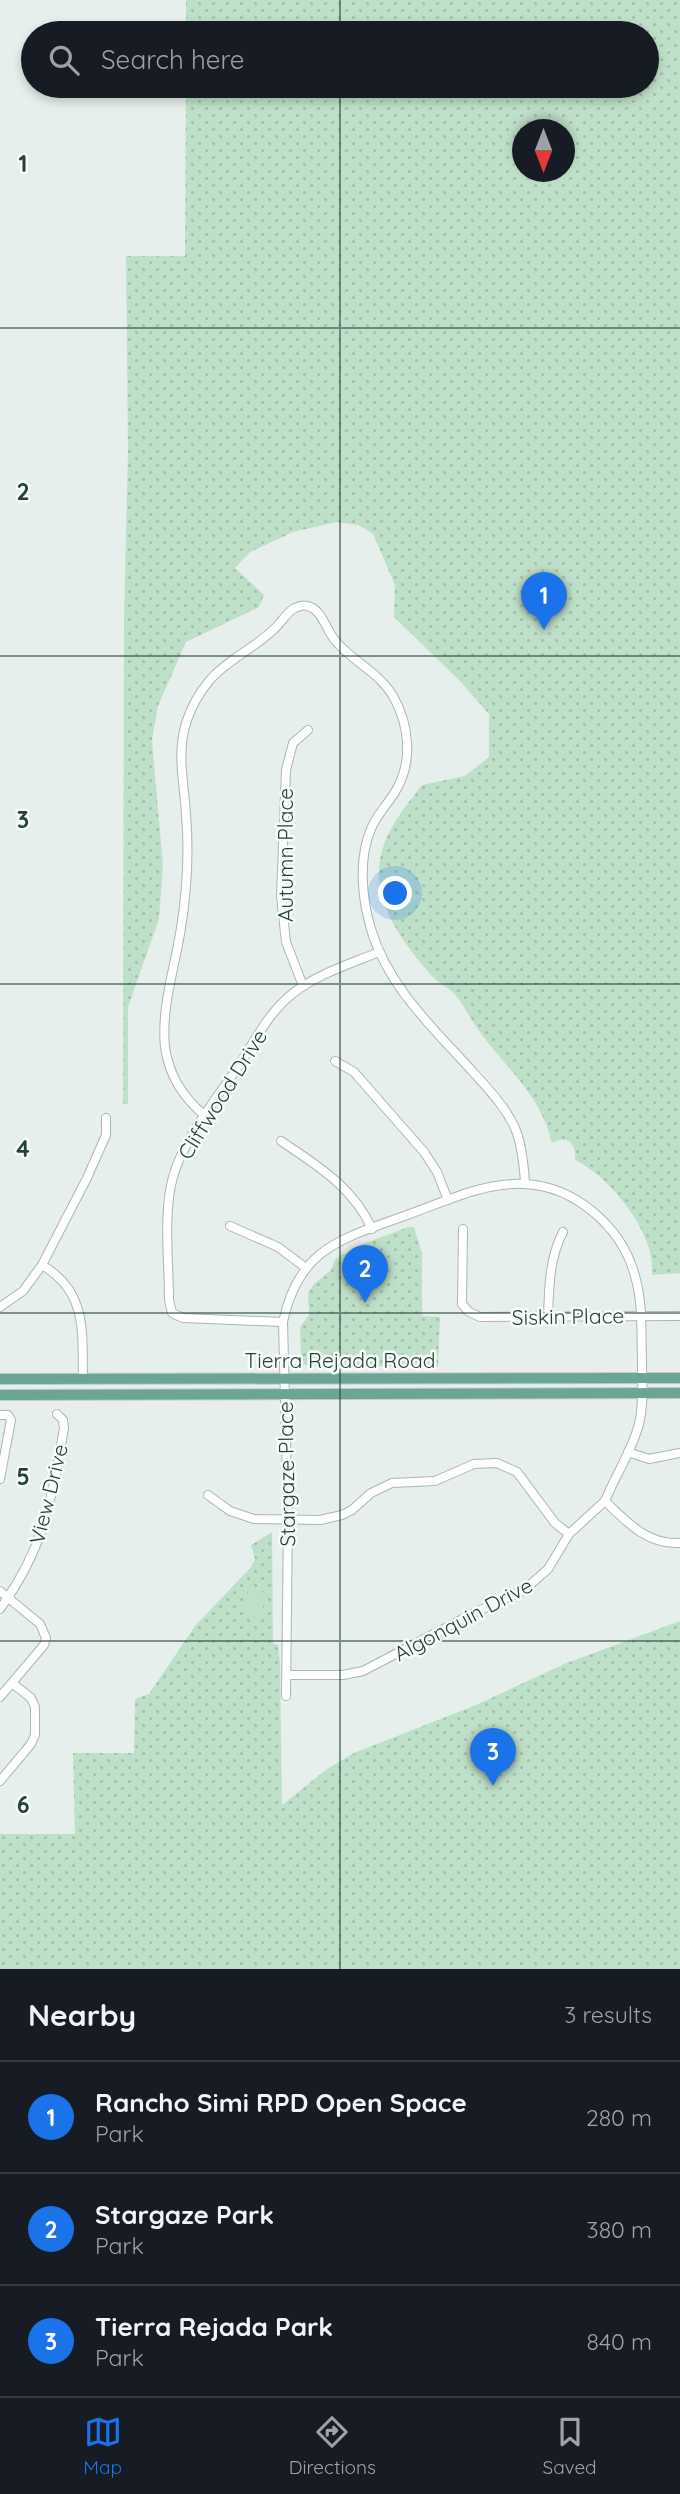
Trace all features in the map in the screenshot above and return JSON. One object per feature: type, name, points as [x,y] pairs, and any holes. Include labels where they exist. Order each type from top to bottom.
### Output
[{"type":"main road","name":"Tierra Rejada Road","points":[[0,1379],[680,1378]]},
{"type":"main road","name":"Tierra Rejada Road","points":[[0,1395],[680,1393]]},
{"type":"street","points":[[205,1116],[189,1102],[176,1084],[168,1063],[165,1044],[166,1005],[183,908],[187,828],[180,766],[182,738],[194,704],[211,679],[271,632],[291,610],[299,606],[312,607],[321,616],[338,644],[388,689],[400,711],[408,744],[406,770],[397,790],[372,826],[364,855],[366,906],[379,952],[405,996],[507,1113],[520,1144],[525,1184]]},
{"type":"street","name":"Autumn Place","points":[[303,986],[286,942],[281,896],[285,770],[293,743],[308,730]]},
{"type":"street","name":"Cliffwood Drive","points":[[284,1322],[176,1317],[170,1308],[170,1192],[177,1166],[205,1116],[274,1013],[292,993],[303,986],[379,952]]},
{"type":"street","points":[[335,1061],[354,1072],[424,1152],[437,1172],[448,1200]]},
{"type":"street","points":[[0,1307],[23,1292],[42,1265],[106,1135],[106,1118]]},
{"type":"street","points":[[281,1141],[344,1186],[360,1206],[372,1229]]},
{"type":"street","name":"Stargaze Place","points":[[286,1696],[288,1520],[284,1322],[290,1293],[306,1268],[327,1248],[486,1187],[525,1184],[562,1193],[586,1207],[608,1226],[619,1241],[635,1275],[641,1315],[642,1393],[638,1426],[605,1502]]},
{"type":"street","points":[[230,1227],[278,1247],[306,1268]]},
{"type":"street","name":"Siskin Place","points":[[463,1228],[462,1304],[469,1312],[480,1317],[680,1316]]},
{"type":"street","points":[[548,1318],[549,1281],[555,1249],[563,1232]]},
{"type":"street","points":[[42,1265],[61,1278],[78,1307],[82,1324],[83,1380]]},
{"type":"street","name":"View Drive","points":[[0,1609],[28,1566],[45,1525],[64,1427],[63,1420],[57,1414]]},
{"type":"street","points":[[0,1415],[8,1415],[11,1420],[0,1479]]},
{"type":"street","points":[[628,1452],[649,1459],[680,1453]]},
{"type":"street","points":[[208,1495],[220,1505],[240,1515],[264,1520],[331,1518],[352,1510],[371,1493],[392,1483],[435,1481],[463,1468],[485,1462],[507,1466],[517,1472],[555,1522],[569,1534]]},
{"type":"street","points":[[605,1502],[646,1537],[664,1543],[680,1543]]},
{"type":"street","name":"Algonquin Drive","points":[[288,1675],[343,1675],[363,1671],[476,1612],[513,1597],[538,1580],[548,1569],[569,1534],[605,1502]]},
{"type":"street","points":[[0,1591],[40,1624],[46,1638],[44,1644],[0,1697]]},
{"type":"street","points":[[0,1781],[31,1744],[35,1735],[35,1707],[31,1698],[12,1683]]},
{"type":"green space","points":[[186,0],[680,0],[680,1273],[652,1275],[649,1248],[629,1209],[598,1175],[575,1160],[570,1142],[562,1139],[552,1143],[530,1095],[477,1028],[457,997],[435,979],[413,953],[388,913],[379,884],[379,869],[388,834],[422,785],[465,776],[489,757],[489,714],[460,681],[394,617],[395,585],[373,534],[358,525],[337,522],[293,532],[250,552],[235,568],[264,595],[259,607],[186,642],[158,706],[152,740],[163,866],[159,919],[128,1007],[128,1104],[123,1104],[124,619],[128,451],[126,256],[185,256],[186,98],[659,98],[659,21],[186,21]]},
{"type":"green space","points":[[414,1227],[422,1253],[422,1316],[440,1317],[438,1367],[301,1363],[300,1327],[309,1315],[308,1292],[315,1283],[331,1270],[335,1260],[342,1254],[353,1253],[363,1244]]},
{"type":"green space","points":[[272,1532],[273,1644],[278,1645],[280,1663],[282,1805],[327,1769],[354,1753],[476,1705],[564,1664],[680,1621],[680,1969],[0,1969],[0,1834],[75,1834],[73,1753],[134,1753],[135,1699],[149,1694],[195,1626],[251,1567],[255,1559],[251,1545]]},
{"type":"green space","points":[[248,1590],[264,1592],[262,1620],[245,1618]]},
{"type":"place","name":"Rancho Simi RPD Open Space","points":[[544,630]]},
{"type":"place","name":"Stargaze Park","points":[[365,1303]]},
{"type":"place","name":"Tierra Rejada Park","points":[[493,1786]]}]
